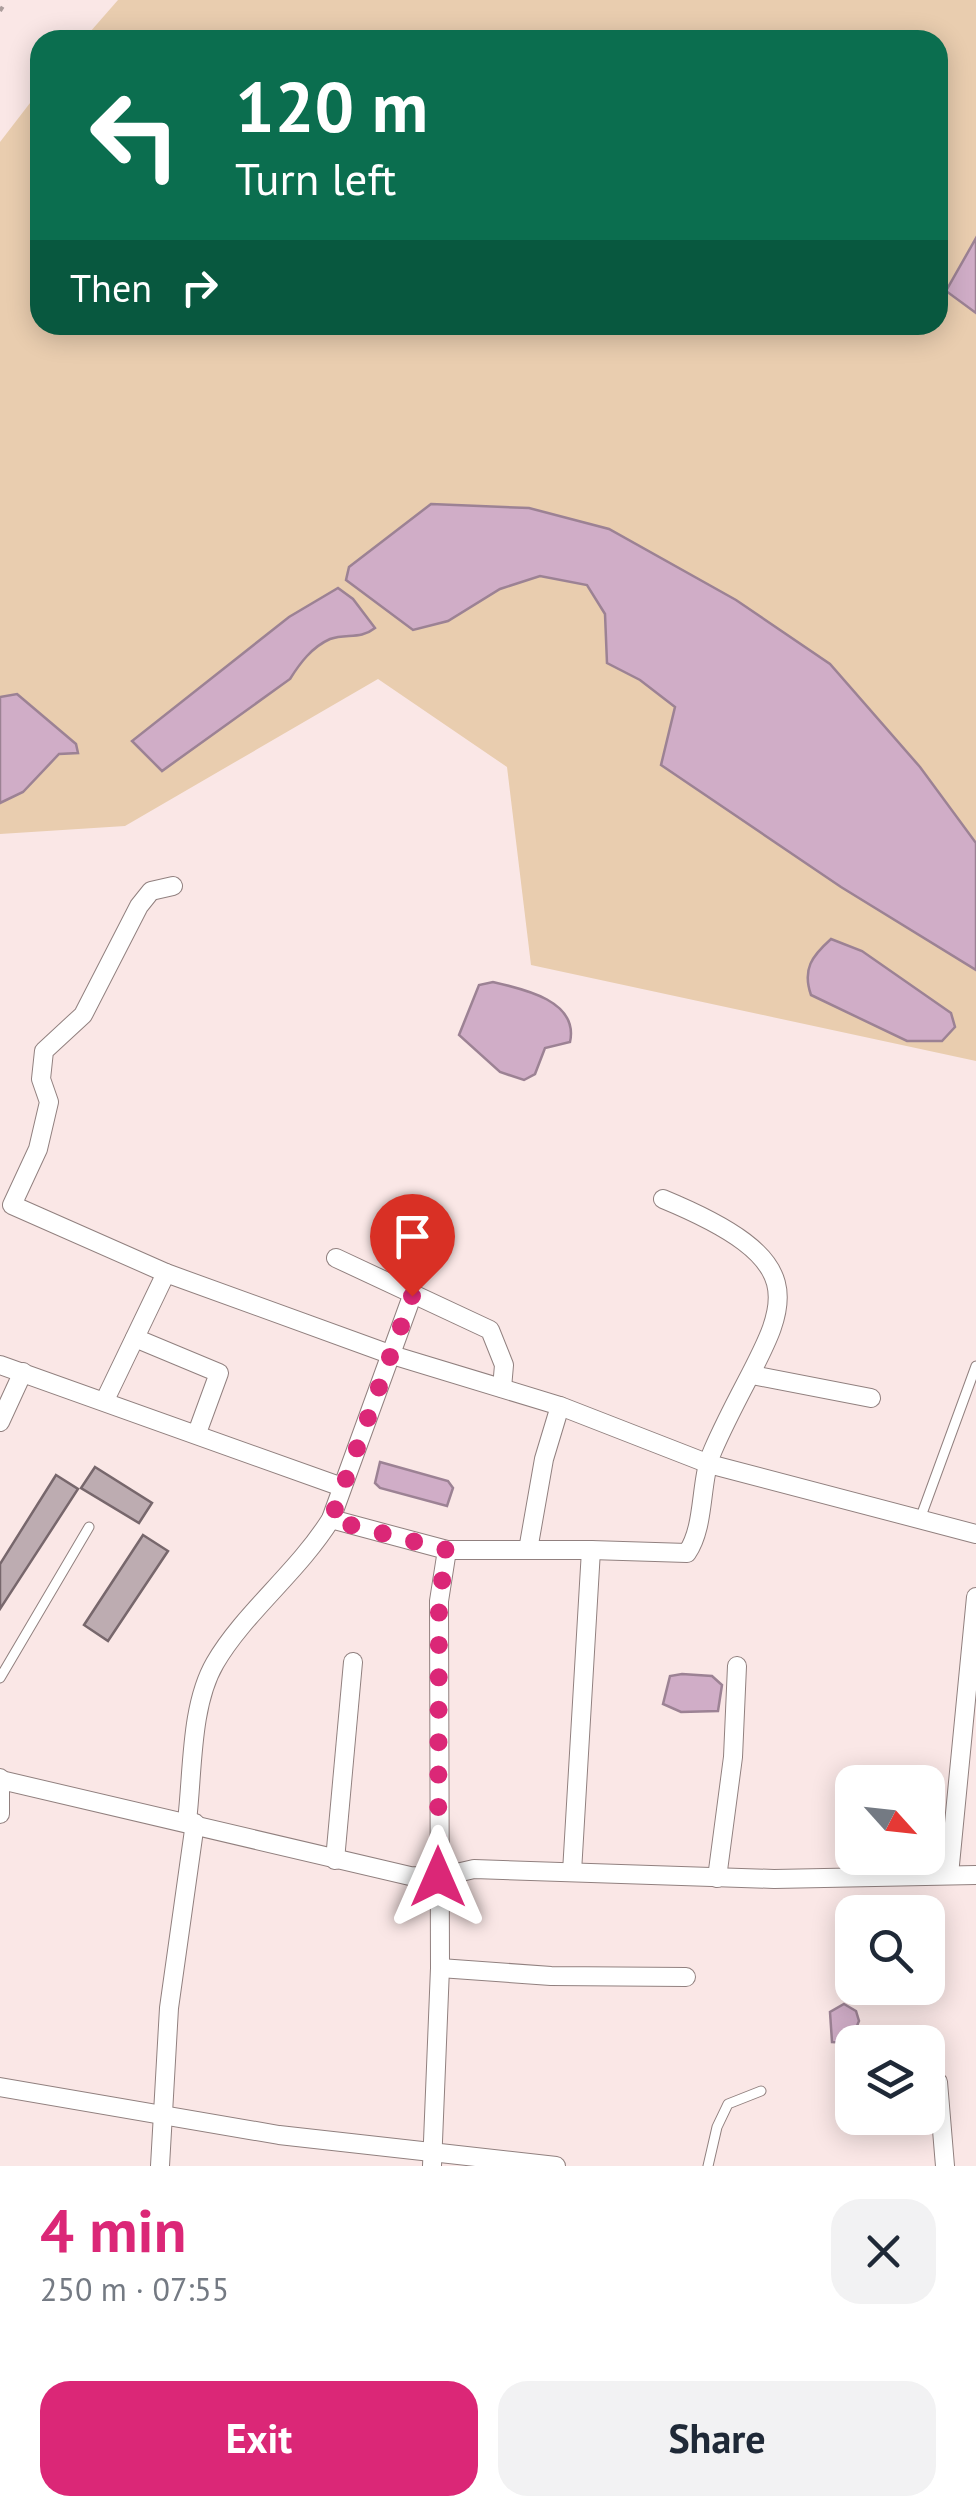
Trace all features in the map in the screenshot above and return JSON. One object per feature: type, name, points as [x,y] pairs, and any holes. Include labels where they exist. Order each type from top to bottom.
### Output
[{"type":"street","points":[[173,886],[151,892],[139,906],[83,1014],[44,1051],[41,1079],[49,1102],[38,1149],[6,1203],[166,1273],[392,1355],[560,1406],[708,1464],[976,1534]]},
{"type":"street","points":[[331,1520],[447,1550],[687,1553],[708,1464],[752,1376],[781,1294],[756,1253],[725,1225],[663,1199]]},
{"type":"street","points":[[336,1258],[490,1330],[504,1364],[502,1388]]},
{"type":"street","points":[[105,1400],[166,1273]]},
{"type":"street","points":[[160,2166],[169,2008],[201,1699],[214,1664],[312,1550],[331,1520],[412,1296]]},
{"type":"street","points":[[135,1338],[219,1373],[197,1433]]},
{"type":"street","points":[[0,1365],[342,1487]]},
{"type":"street","points":[[0,1422],[23,1372]]},
{"type":"street","points":[[752,1376],[871,1398]]},
{"type":"street","points":[[528,1550],[544,1459],[560,1406]]},
{"type":"street","points":[[433,2161],[440,1968],[439,1600],[447,1550]]},
{"type":"street","points":[[572,1872],[591,1550]]},
{"type":"street","points":[[949,1874],[976,1596]]},
{"type":"street","points":[[335,1860],[353,1662]]},
{"type":"street","points":[[717,1878],[734,1757],[738,1666]]},
{"type":"street","points":[[0,1814],[1,1779],[335,1860],[438,1877],[474,1868],[717,1878],[976,1875]]},
{"type":"street","points":[[440,1968],[551,1976],[686,1977]]},
{"type":"street","points":[[0,2086],[433,2161],[556,2166]]},
{"type":"street","points":[[942,2135],[945,2166]]},
{"type":"lane","points":[[920,1519],[976,1366]]},
{"type":"lane","points":[[0,1678],[89,1527]]},
{"type":"lane","points":[[708,2166],[716,2127],[728,2104],[761,2091]]},
{"type":"path","points":[[0,11],[7,0]]},
{"type":"shaded area","points":[[118,0],[976,0],[976,1061],[531,965],[507,767],[378,679],[125,826],[0,834],[0,142],[30,103],[30,335],[948,335],[948,30],[92,30]]},
{"type":"shaded area","points":[[976,238],[976,313],[948,292]]},
{"type":"shaded area","points":[[431,504],[529,508],[609,529],[736,600],[830,664],[920,767],[976,843],[976,970],[841,887],[661,765],[675,707],[640,680],[607,663],[605,614],[587,585],[540,576],[500,589],[448,621],[413,630],[346,580],[349,567]]},
{"type":"shaded area","points":[[338,588],[353,599],[375,628],[324,642],[307,656],[290,679],[162,771],[132,741],[289,617]]},
{"type":"shaded area","points":[[17,694],[76,744],[78,753],[59,754],[23,792],[0,803],[0,697]]},
{"type":"shaded area","points":[[831,939],[862,951],[951,1013],[955,1027],[942,1041],[907,1041],[811,995],[808,970]]},
{"type":"shaded area","points":[[493,982],[546,999],[566,1016],[571,1028],[570,1042],[545,1048],[535,1074],[524,1080],[500,1072],[459,1035],[479,985]]},
{"type":"shaded area","points":[[380,1462],[448,1481],[453,1488],[447,1506],[380,1488],[375,1483]]},
{"type":"shaded area","points":[[670,1676],[712,1676],[722,1685],[718,1711],[681,1712],[663,1704]]},
{"type":"shaded area","points":[[846,2005],[856,2011],[859,2021],[857,2025],[835,2025],[835,2042],[832,2042],[830,2012]]},
{"type":"building","points":[[95,1467],[152,1503],[139,1523],[81,1488]]},
{"type":"building","points":[[56,1475],[78,1489],[0,1609],[0,1564]]},
{"type":"building","points":[[143,1535],[168,1551],[108,1641],[84,1625]]},
{"type":"route","points":[[412,1296],[331,1520],[447,1550],[439,1600],[438,1877]]}]
